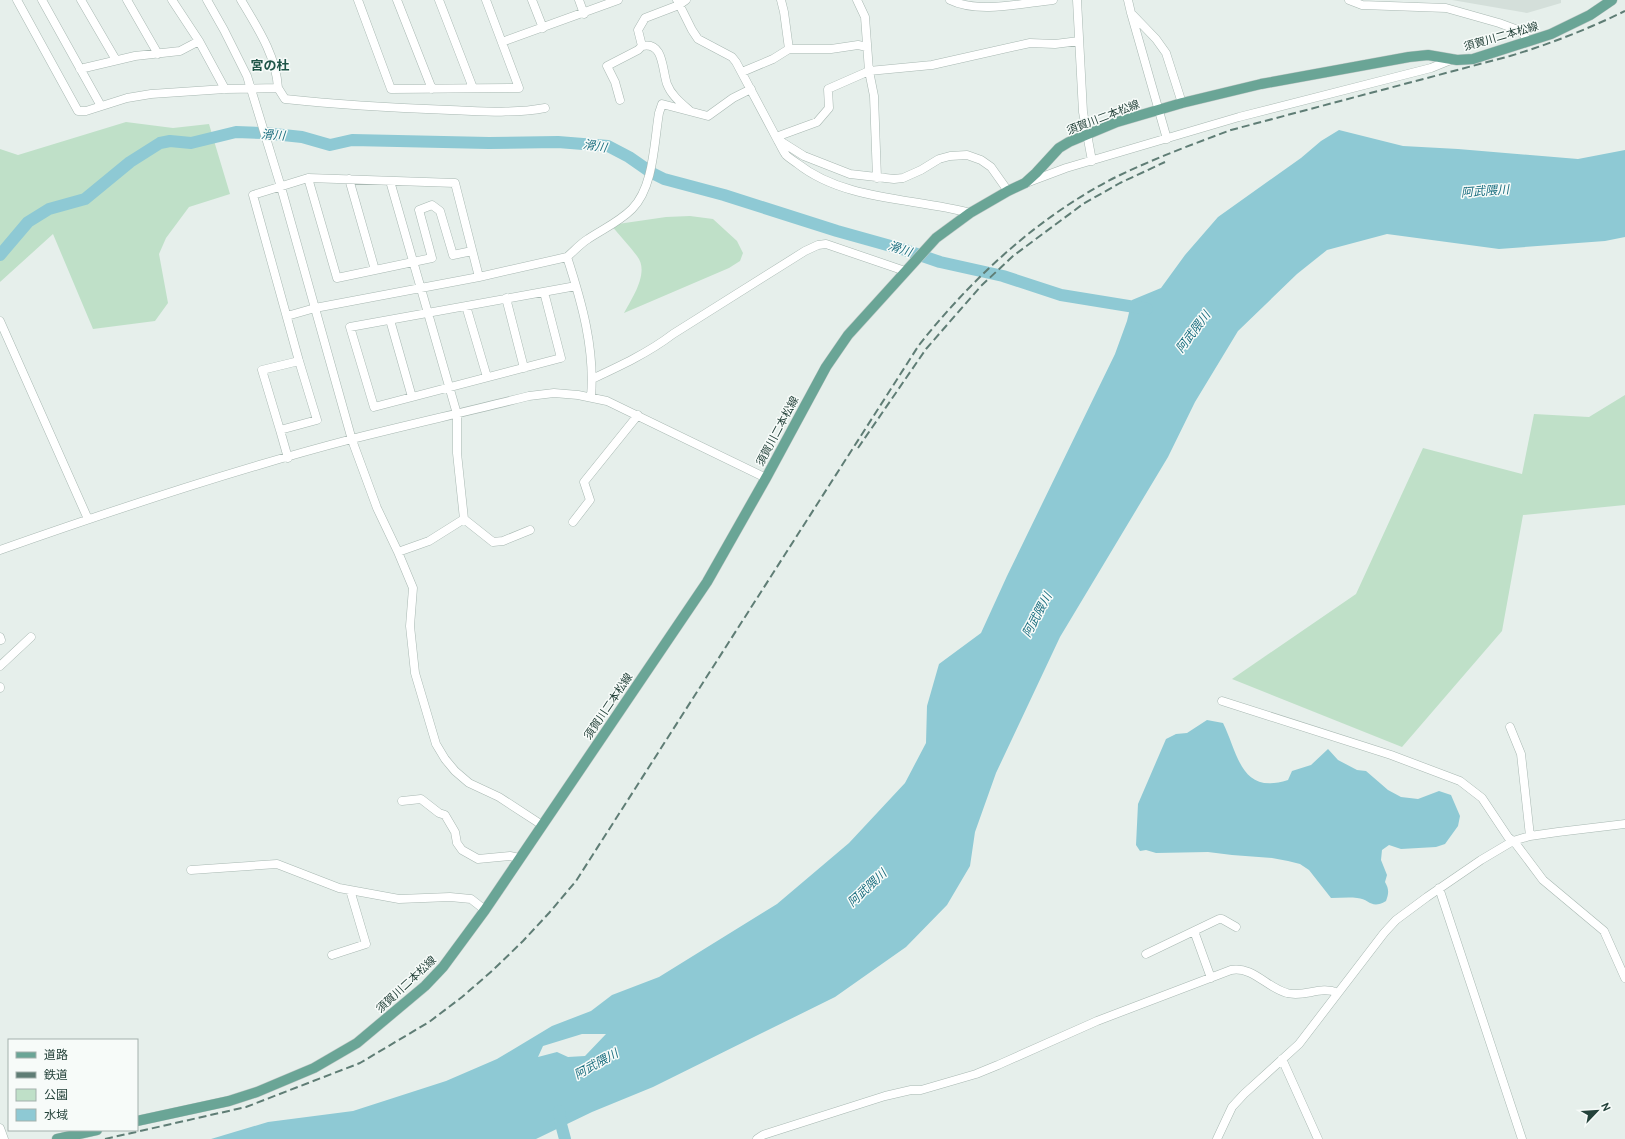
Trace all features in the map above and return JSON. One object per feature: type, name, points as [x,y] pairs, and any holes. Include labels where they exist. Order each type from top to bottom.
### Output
[{"type":"main road","name":"須賀川二本松線","points":[[138,1121],[229,1101],[257,1092],[314,1068],[357,1044],[425,986],[439,972],[485,910],[707,582],[766,478],[826,367],[848,335],[930,243],[970,213],[1024,183],[1036,173],[1059,148],[1087,134],[1117,122],[1182,103],[1260,84],[1409,57],[1428,55],[1453,59],[1473,59],[1551,34],[1590,14],[1612,0]]},
{"type":"main road","points":[[57,1139],[93,1131]]},
{"type":"street","points":[[17,0],[78,112],[86,111],[127,98],[151,94],[225,89],[278,88]]},
{"type":"street","points":[[42,0],[101,106]]},
{"type":"street","points":[[81,0],[116,60]]},
{"type":"street","points":[[127,0],[158,54]]},
{"type":"street","points":[[172,0],[199,41],[225,89]]},
{"type":"street","points":[[207,0],[247,76],[281,187],[352,440],[377,508],[413,588],[410,626],[415,673],[436,744],[445,759],[455,771],[469,783],[499,797],[542,825]]},
{"type":"street","points":[[241,0],[265,42],[273,62],[278,88],[285,99],[355,106],[486,111],[521,112],[545,108]]},
{"type":"street","points":[[358,0],[391,89],[519,88],[486,0]]},
{"type":"street","points":[[397,0],[432,88]]},
{"type":"street","points":[[439,0],[473,88]]},
{"type":"street","points":[[532,0],[543,28]]},
{"type":"street","points":[[578,0],[584,14]]},
{"type":"street","points":[[502,42],[584,14],[618,0]]},
{"type":"street","points":[[781,0],[784,12],[788,49]]},
{"type":"street","points":[[856,0],[865,17],[866,47],[874,96],[877,178]]},
{"type":"street","points":[[950,0],[958,4],[969,6],[1053,0]]},
{"type":"street","points":[[1077,0],[1083,112],[1092,161]]},
{"type":"street","points":[[1128,0],[1167,139]]},
{"type":"street","points":[[1349,0],[1362,5],[1446,8],[1518,30],[1524,34],[1528,42]]},
{"type":"street","points":[[642,46],[638,30],[645,18],[680,2],[692,30],[698,39],[732,57],[742,72],[776,138],[786,154],[816,177],[828,182],[884,198],[970,213]]},
{"type":"street","points":[[1132,14],[1156,39],[1166,53],[1182,103]]},
{"type":"street","points":[[80,69],[135,56],[180,51],[199,41]]},
{"type":"street","points":[[776,138],[817,122],[829,108],[828,89],[869,71],[932,65],[1030,43],[1056,44],[1079,41]]},
{"type":"street","points":[[620,100],[615,82],[607,66],[638,50],[642,46],[649,44],[655,48],[661,58],[667,85],[672,94],[689,111]]},
{"type":"street","points":[[742,72],[773,59],[788,49],[831,48],[858,45],[866,47]]},
{"type":"street","points":[[1024,183],[1092,161],[1265,110],[1431,68],[1453,59]]},
{"type":"street","points":[[287,316],[315,308],[479,278],[567,257],[587,240],[618,221],[632,209],[641,196],[649,176],[659,112],[662,104],[708,116],[733,98],[751,89]]},
{"type":"street","points":[[776,138],[804,156],[832,168],[850,174],[877,178],[903,178],[939,159],[950,156],[967,155],[981,160],[991,167],[999,176],[1008,191]]},
{"type":"street","points":[[308,178],[336,278],[432,258],[419,210],[432,205],[440,211],[453,255],[472,251]]},
{"type":"street","points":[[280,430],[317,420],[253,195],[308,178],[455,183],[479,278]]},
{"type":"street","points":[[349,179],[375,270]]},
{"type":"street","points":[[390,181],[457,414],[457,454],[464,519],[493,542],[503,541],[530,530]]},
{"type":"street","points":[[592,379],[638,357],[662,343],[673,334],[805,251],[818,245],[826,244],[906,269]]},
{"type":"street","points":[[567,257],[576,286],[590,345],[592,379],[591,397]]},
{"type":"street","points":[[544,292],[561,358],[374,407],[350,327],[576,286]]},
{"type":"street","points":[[506,298],[524,368]]},
{"type":"street","points":[[466,306],[487,377]]},
{"type":"street","points":[[390,320],[412,397]]},
{"type":"street","points":[[0,321],[88,519]]},
{"type":"street","points":[[288,458],[262,370],[299,361]]},
{"type":"street","points":[[0,550],[88,519],[288,458],[352,440],[529,396],[554,393],[591,397],[607,401],[766,478]]},
{"type":"street","points":[[573,522],[590,500],[584,482],[638,415]]},
{"type":"street","points":[[398,552],[429,541],[464,519]]},
{"type":"street","points":[[0,666],[31,637]]},
{"type":"street","points":[[1222,701],[1368,747],[1460,780],[1482,798],[1508,838],[1520,847],[1543,880],[1604,931],[1625,978]]},
{"type":"street","points":[[1510,727],[1521,754],[1530,836]]},
{"type":"street","points":[[402,801],[421,799],[439,813],[445,815],[455,832],[457,844],[462,850],[478,859],[510,856],[519,858]]},
{"type":"street","points":[[1217,1139],[1232,1107],[1244,1094],[1299,1044],[1390,926],[1439,888],[1480,860],[1513,842],[1530,836],[1625,824]]},
{"type":"street","points":[[191,870],[277,864],[339,888],[399,899],[450,897],[471,899],[485,910]]},
{"type":"street","points":[[1439,888],[1522,1139]]},
{"type":"street","points":[[332,955],[366,944],[350,890]]},
{"type":"street","points":[[1146,954],[1221,919],[1236,928]]},
{"type":"street","points":[[1194,931],[1211,978]]},
{"type":"street","points":[[757,1139],[885,1096],[910,1090],[922,1090],[976,1074],[1097,1021],[1226,972],[1239,970],[1250,972],[1286,993],[1299,994],[1328,989],[1338,993]]},
{"type":"street","points":[[1282,1060],[1318,1139]]},
{"type":"street","points":[[0,1128],[4,1139]]},
{"type":"shaded area","points":[[1452,0],[1561,0],[1561,3],[1527,13]]},
{"type":"green space","points":[[126,122],[173,128],[209,124],[230,194],[189,207],[166,238],[159,254],[168,303],[155,321],[93,329],[53,234],[0,282],[0,149],[18,155]]},
{"type":"green space","points":[[690,216],[713,219],[737,241],[743,253],[740,261],[729,268],[624,313],[635,293],[641,277],[641,262],[611,225],[666,217]]},
{"type":"green space","points":[[1625,395],[1625,505],[1523,515],[1502,631],[1402,747],[1232,679],[1356,594],[1423,448],[1522,474],[1534,414],[1589,417]]},
{"type":"water","name":"阿武隈川","points":[[1339,130],[1403,146],[1578,159],[1625,150],[1625,237],[1605,241],[1499,249],[1387,234],[1327,250],[1297,274],[1238,331],[1195,402],[1168,457],[1060,637],[996,773],[975,832],[970,866],[947,905],[906,947],[835,997],[653,1087],[592,1112],[536,1139],[211,1139],[268,1122],[353,1111],[446,1081],[497,1059],[552,1026],[591,1011],[612,995],[659,977],[777,904],[849,843],[905,783],[926,743],[927,706],[939,664],[981,633],[1007,576],[1115,354],[1127,321],[1132,300],[1161,288],[1185,255],[1218,217],[1301,158],[1321,141]],"holes":[[[582,1034],[606,1034],[585,1056],[568,1057],[557,1052],[538,1057],[543,1046]]]},
{"type":"water","points":[[1207,720],[1223,723],[1244,770],[1251,777],[1260,782],[1272,783],[1288,780],[1292,771],[1311,765],[1328,749],[1338,760],[1357,770],[1366,771],[1388,790],[1401,797],[1418,799],[1439,791],[1451,795],[1460,816],[1458,826],[1445,844],[1436,847],[1401,849],[1389,845],[1382,850],[1381,860],[1387,875],[1385,882],[1388,893],[1386,901],[1377,904],[1357,898],[1331,898],[1309,870],[1300,864],[1288,861],[1208,852],[1156,853],[1146,850],[1140,851],[1136,845],[1138,804],[1166,739],[1176,734],[1187,733]]},
{"type":"waterway","name":"滑川","points":[[0,255],[28,222],[49,209],[85,199],[130,162],[160,143],[170,141],[191,143],[236,132],[302,137],[330,145],[352,140],[489,143],[558,142],[608,146],[664,179],[724,195],[940,262],[1003,276],[1061,295],[1147,309]]},
{"type":"waterway","points":[[559,1111],[565,1139]]},
{"type":"railway","points":[[105,1139],[246,1107],[360,1063],[429,1022],[462,997],[523,941],[576,881],[919,345],[985,272],[1034,229],[1060,210],[1116,177],[1188,146],[1231,130],[1510,56],[1569,36],[1625,11]]},
{"type":"railway","points":[[858,448],[926,349],[981,286],[1013,256],[1083,204],[1120,183],[1165,162]]},
{"type":"district","name":"宮の杜","points":[[270,65]]}]
